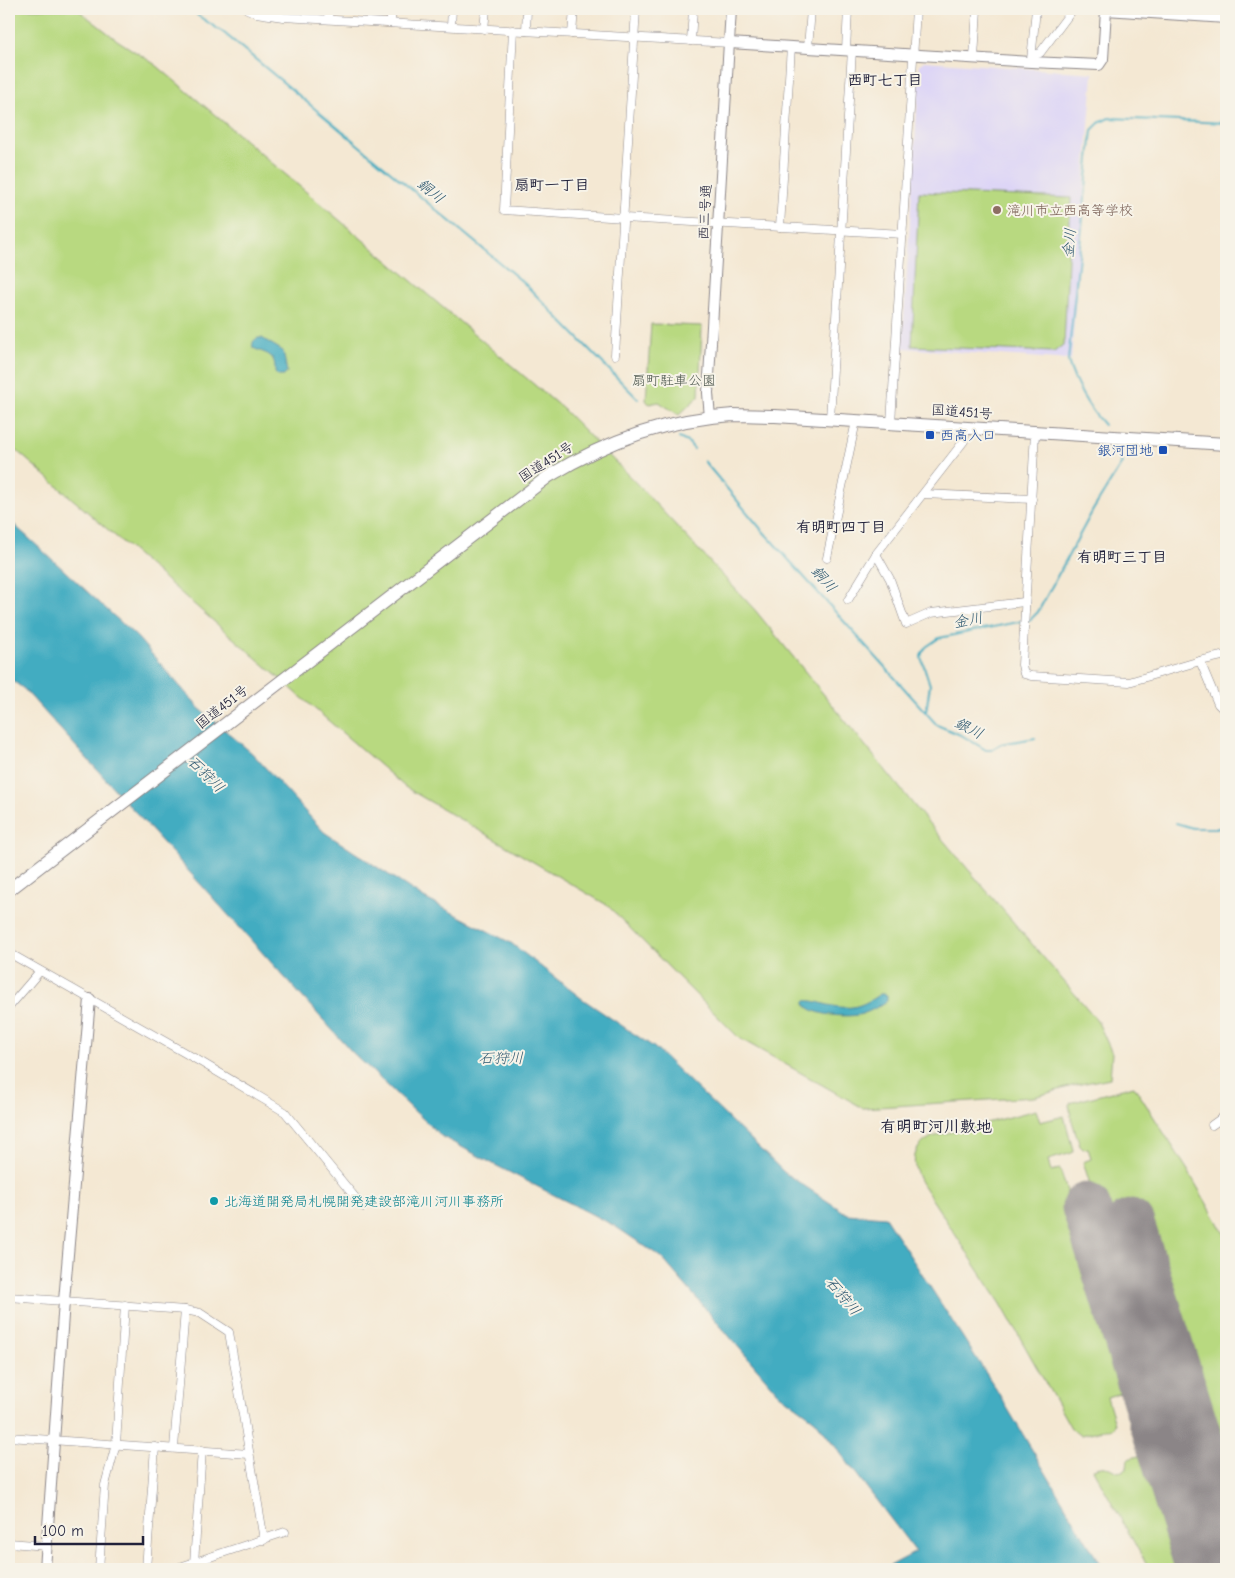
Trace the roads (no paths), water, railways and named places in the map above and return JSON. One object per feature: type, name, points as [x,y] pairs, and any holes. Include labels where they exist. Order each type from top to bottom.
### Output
[{"type":"highway","name":"国道451号","points":[[9,890],[526,492],[572,461],[621,440],[671,424],[734,415],[830,419],[1226,444]]},
{"type":"street","points":[[247,9],[328,20],[974,58],[1032,59],[1099,65],[1103,59],[1106,10]]},
{"type":"street","points":[[328,20],[329,9]]},
{"type":"street","points":[[391,9],[391,23]]},
{"type":"street","points":[[451,26],[452,9]]},
{"type":"street","points":[[484,29],[486,9]]},
{"type":"street","points":[[526,31],[527,9]]},
{"type":"street","points":[[572,34],[574,9]]},
{"type":"street","points":[[615,355],[636,9]]},
{"type":"street","points":[[691,40],[693,9]]},
{"type":"street","name":"西三号通","points":[[710,418],[708,393],[730,9]]},
{"type":"street","points":[[808,48],[811,9]]},
{"type":"street","points":[[830,419],[842,230],[849,50],[848,9]]},
{"type":"street","points":[[891,423],[916,9]]},
{"type":"street","points":[[974,58],[977,9]]},
{"type":"street","points":[[1032,59],[1036,9]]},
{"type":"street","points":[[1032,59],[1040,53],[1073,9]]},
{"type":"street","points":[[1092,9],[1172,11],[1226,18]]},
{"type":"street","points":[[514,30],[504,210],[903,234]]},
{"type":"street","points":[[780,227],[791,46]]},
{"type":"street","points":[[827,558],[856,421]]},
{"type":"street","points":[[848,600],[876,554],[964,441],[965,427]]},
{"type":"street","points":[[1035,432],[1024,602],[1022,665],[1024,674],[1028,676],[1129,682],[1226,655]]},
{"type":"street","points":[[924,494],[1032,500]]},
{"type":"street","points":[[876,554],[890,580],[906,624],[931,612],[1024,602]]},
{"type":"street","points":[[1200,661],[1218,704],[1226,712]]},
{"type":"street","points":[[9,953],[285,1112],[363,1207]]},
{"type":"street","points":[[9,1007],[40,971]]},
{"type":"street","points":[[45,1569],[64,1301],[90,999]]},
{"type":"street","points":[[1212,1125],[1226,1115]]},
{"type":"street","points":[[9,1297],[185,1310],[200,1313],[229,1332],[264,1540]]},
{"type":"street","points":[[98,1569],[105,1484],[116,1444],[125,1305]]},
{"type":"street","points":[[174,1448],[185,1310]]},
{"type":"street","points":[[9,1437],[249,1454]]},
{"type":"street","points":[[146,1569],[155,1447]]},
{"type":"street","points":[[194,1562],[202,1450]]},
{"type":"street","points":[[174,1569],[285,1532]]},
{"type":"street","points":[[9,1543],[47,1546]]},
{"type":"water","points":[[258,338],[262,338],[283,351],[287,372],[284,376],[278,376],[275,373],[274,362],[270,356],[253,348],[253,342]]},
{"type":"water","name":"石狩川","points":[[9,520],[137,637],[199,708],[253,754],[324,832],[424,898],[511,943],[581,998],[655,1048],[785,1173],[847,1214],[885,1217],[993,1384],[1103,1569],[884,1569],[916,1552],[815,1420],[778,1393],[661,1257],[613,1225],[441,1136],[353,1053],[24,689],[9,678]]},
{"type":"water","points":[[880,994],[887,995],[887,1001],[869,1011],[856,1015],[831,1015],[815,1011],[805,1004],[805,1001],[814,1001],[840,1007],[853,1007],[865,1003]]},
{"type":"waterway","name":"銅川","points":[[197,15],[224,33],[524,283],[638,399]]},
{"type":"waterway","name":"金川","points":[[1104,425],[1083,395],[1068,361],[1092,130],[1099,123],[1109,118],[1226,123]]},
{"type":"waterway","name":"銅川","points":[[679,438],[689,443],[694,449]]},
{"type":"waterway","name":"金川","points":[[1028,620],[1038,612],[1093,510],[1122,463],[1118,454],[1108,447]]},
{"type":"waterway","name":"銅川","points":[[704,461],[761,529],[937,725],[963,736],[986,750],[991,750],[1001,744],[1035,738]]},
{"type":"waterway","name":"金川","points":[[926,712],[930,685],[921,657],[926,647],[939,638],[1023,621]]},
{"type":"waterway","name":"銀川","points":[[1176,823],[1193,828],[1226,828]]},
{"type":"place","name":"滝川市立西高等学校","points":[[997,210]]},
{"type":"place","name":"西高入口","points":[[930,435]]},
{"type":"place","name":"銀河団地","points":[[1163,450]]},
{"type":"place","name":"北海道開発局札幌開発建設部滝川河川事務所","points":[[214,1201]]},
{"type":"district","name":"西町七丁目","points":[[885,80]]},
{"type":"district","name":"扇町一丁目","points":[[552,185]]},
{"type":"district","name":"有明町四丁目","points":[[841,527]]},
{"type":"district","name":"有明町三丁目","points":[[1122,557]]},
{"type":"district","name":"有明町河川敷地","points":[[936,1127]]},
{"type":"park label","name":"扇町駐車公園","points":[[674,380]]}]
